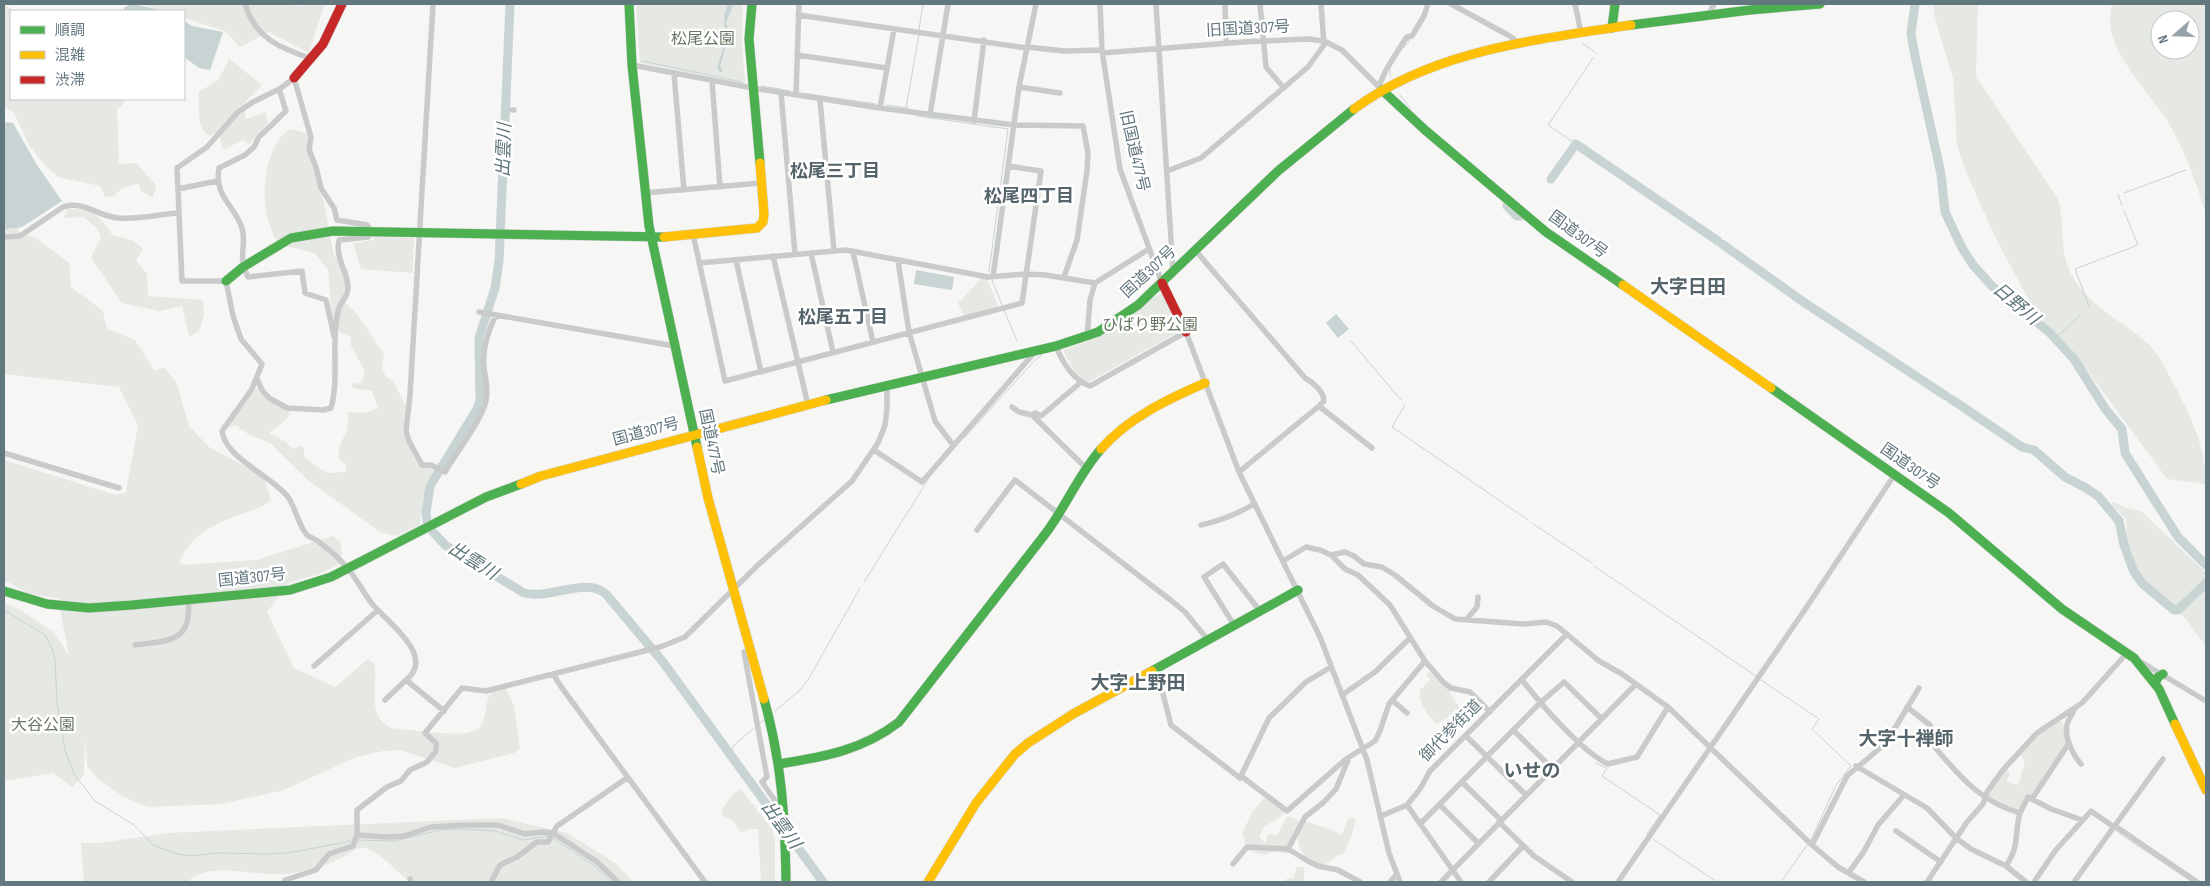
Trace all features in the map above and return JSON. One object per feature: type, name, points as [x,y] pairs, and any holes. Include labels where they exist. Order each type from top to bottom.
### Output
[{"type":"main road","points":[[294,78],[314,59],[328,40],[342,4]]},
{"type":"main road","name":"国道477号","points":[[629,4],[632,65],[644,193],[651,238],[694,437],[732,590],[771,723],[779,764],[784,809],[786,882]]},
{"type":"main road","points":[[226,281],[243,267],[291,238],[333,231],[651,238],[750,230],[759,226],[764,219],[749,39],[752,4]]},
{"type":"main road","points":[[1612,28],[1615,4]]},
{"type":"main road","points":[[1381,88],[1446,62],[1517,44],[1709,14],[1820,4]]},
{"type":"main road","name":"国道307号","points":[[4,591],[25,600],[66,608],[103,609],[290,590],[316,583],[486,497],[694,437],[922,376],[1038,349],[1058,350],[1115,322],[1162,283],[1195,250],[1312,143],[1381,88],[1424,130],[1546,232],[1949,513],[2062,609],[2130,655],[2155,684],[2172,714],[2206,790]]},
{"type":"main road","points":[[1162,283],[1186,332]]},
{"type":"main road","points":[[779,764],[850,751],[870,743],[900,722],[1059,515],[1087,469],[1107,441],[1129,422],[1182,393],[1205,383]]},
{"type":"main road","points":[[928,882],[976,803],[1015,754],[1073,714],[1298,590]]},
{"type":"main road","points":[[2155,684],[2158,677],[2163,674]]},
{"type":"street","points":[[245,4],[254,26],[261,34],[297,54],[314,59]]},
{"type":"street","points":[[433,4],[410,395],[406,431],[419,463],[422,465],[436,466],[444,471],[480,417],[488,394],[484,367],[485,342],[494,314]]},
{"type":"street","points":[[796,95],[799,4]]},
{"type":"street","points":[[930,115],[948,4]]},
{"type":"street","points":[[993,277],[1014,125],[1036,4]]},
{"type":"street","points":[[1100,4],[1102,51]]},
{"type":"street","points":[[1156,4],[1173,272]]},
{"type":"street","points":[[1225,4],[1226,43]]},
{"type":"street","points":[[1260,4],[1266,67],[1284,88]]},
{"type":"street","points":[[1167,171],[1201,158],[1308,68],[1319,54],[1324,41],[1321,4]]},
{"type":"street","points":[[1381,88],[1386,70],[1421,21],[1428,4]]},
{"type":"street","points":[[1451,4],[1508,35],[1517,44]]},
{"type":"street","points":[[1575,4],[1580,28]]},
{"type":"street","points":[[1709,14],[1714,4]]},
{"type":"street","name":"旧国道307号","points":[[798,15],[943,37],[984,40],[1064,51],[1158,50],[1226,43],[1324,41],[1342,50],[1381,88]]},
{"type":"street","points":[[880,108],[894,29]]},
{"type":"street","points":[[974,121],[984,40]]},
{"type":"street","name":"旧国道477号","points":[[1102,51],[1120,169],[1162,283]]},
{"type":"street","points":[[797,55],[887,68]]},
{"type":"street","points":[[632,65],[820,100],[974,121],[1014,125],[1084,126],[1088,152],[1087,171],[1077,240],[1064,277]]},
{"type":"street","points":[[674,74],[684,190]]},
{"type":"street","points":[[257,379],[262,390],[269,398],[287,408],[323,410],[331,408],[334,391],[335,341],[340,307],[348,288],[347,277],[336,250],[339,240],[368,237],[371,231],[367,225],[337,220],[334,208],[320,188],[316,167],[309,150],[311,137],[294,78],[279,89],[238,112],[207,147],[176,168],[182,281],[226,281],[232,316],[241,339],[262,364],[257,379],[222,431],[222,437],[238,455],[288,497],[307,535],[319,541],[347,568],[378,610],[401,634],[414,652],[415,667],[406,680],[385,700]]},
{"type":"street","points":[[712,80],[720,186]]},
{"type":"street","points":[[1020,88],[1060,93]]},
{"type":"street","points":[[279,89],[286,111],[259,137],[254,147],[245,155],[219,168],[216,181],[223,197],[238,219],[242,230],[243,267],[248,277],[302,271],[305,293],[326,300],[335,341]]},
{"type":"street","points":[[781,93],[794,254]]},
{"type":"street","points":[[820,100],[834,251]]},
{"type":"street","points":[[693,234],[726,381],[1022,303],[1041,171],[1008,166]]},
{"type":"street","points":[[178,189],[216,181]]},
{"type":"street","points":[[644,193],[761,183]]},
{"type":"street","points":[[4,237],[20,236],[70,204],[83,205],[107,216],[122,219],[179,212]]},
{"type":"street","points":[[1087,337],[1090,300],[1095,283],[1148,249]]},
{"type":"street","points":[[1195,250],[1305,378],[1311,381],[1324,397],[1324,401],[1319,406],[1238,472]]},
{"type":"street","points":[[700,263],[834,251],[854,252],[993,277],[1026,274],[1064,277],[1095,283]]},
{"type":"street","points":[[854,252],[873,342]]},
{"type":"street","points":[[811,253],[833,352]]},
{"type":"street","points":[[773,256],[809,407]]},
{"type":"street","points":[[736,260],[761,372]]},
{"type":"street","points":[[898,261],[909,332],[935,421],[953,445]]},
{"type":"street","points":[[479,312],[674,346]]},
{"type":"street","points":[[1058,350],[1080,382],[1090,386],[1186,332],[1238,472],[1298,590],[1332,666],[1363,747],[1390,853],[1400,882]]},
{"type":"street","points":[[874,450],[922,482],[1038,349]]},
{"type":"street","points":[[1012,407],[1020,412],[1032,415],[1035,413],[1041,416],[1080,382]]},
{"type":"street","points":[[284,882],[285,880],[316,870],[330,854],[353,846],[357,838],[357,810],[387,787],[401,781],[410,770],[427,762],[436,751],[436,743],[425,733],[462,688],[486,691],[660,647],[685,637],[808,519],[848,485],[874,450],[884,424],[888,398],[887,386]]},
{"type":"street","points":[[1319,406],[1372,448]]},
{"type":"street","points":[[1032,415],[1087,469]]},
{"type":"street","points":[[4,452],[119,488]]},
{"type":"street","points":[[1618,882],[1895,474]]},
{"type":"street","points":[[977,530],[1015,480],[1173,602],[1185,612],[1208,640]]},
{"type":"street","points":[[1202,525],[1213,524],[1226,516],[1236,515],[1254,504]]},
{"type":"street","points":[[1283,561],[1306,548],[1320,550],[1331,555],[1345,569],[1358,575],[1390,605],[1425,661],[1444,683],[1451,688],[1470,692],[1490,712]]},
{"type":"street","points":[[1331,555],[1345,552],[1364,564],[1382,567],[1395,575],[1433,606],[1455,619],[1523,624],[1546,622],[1557,626],[1600,661],[1668,707],[1812,846],[1838,867],[1864,882]]},
{"type":"street","points":[[1234,626],[1204,577],[1223,564],[1260,611]]},
{"type":"street","points":[[1466,620],[1477,607],[1478,597]]},
{"type":"street","points":[[135,645],[172,640],[186,627],[190,614],[188,600]]},
{"type":"street","points":[[314,666],[378,610]]},
{"type":"street","name":"御代参街道","points":[[1381,816],[1407,805],[1420,789],[1430,771],[1568,634]]},
{"type":"street","points":[[1342,694],[1375,672],[1410,638]]},
{"type":"street","points":[[750,650],[744,652],[767,777],[762,782],[778,805],[784,809]]},
{"type":"street","points":[[2080,764],[2069,742],[2066,726],[2074,710],[2130,655],[2206,701]]},
{"type":"street","points":[[1150,672],[1163,694],[1171,725],[1287,811],[1351,755],[1375,741],[1384,713],[1392,700],[1425,661]]},
{"type":"street","points":[[1241,776],[1269,718],[1306,682],[1332,666]]},
{"type":"street","points":[[554,674],[627,778],[705,882]]},
{"type":"street","points":[[406,680],[444,711]]},
{"type":"street","points":[[1522,680],[1540,703],[1594,757],[1608,764],[1637,757],[1668,707]]},
{"type":"street","points":[[1420,824],[1540,703],[1564,682],[1601,718]]},
{"type":"street","points":[[1441,882],[1636,684]]},
{"type":"street","points":[[1812,846],[1840,788],[1856,766],[1879,748],[1895,728],[1919,688]]},
{"type":"street","points":[[1392,700],[1408,713]]},
{"type":"street","points":[[1907,708],[1930,725],[1935,747],[1968,785],[2004,809],[2020,813]]},
{"type":"street","points":[[1927,882],[1956,838],[1983,804],[1987,792],[2002,771],[2037,733],[2062,715],[2074,710]]},
{"type":"street","points":[[1513,730],[1552,768]]},
{"type":"street","points":[[1466,736],[1526,794]]},
{"type":"street","points":[[2032,799],[2069,742]]},
{"type":"street","points":[[1288,849],[1305,817],[1324,802],[1336,789],[1351,755]]},
{"type":"street","points":[[2074,882],[2163,759]]},
{"type":"street","points":[[1856,766],[1927,808],[1956,838],[1983,857],[2006,866],[2026,882]]},
{"type":"street","points":[[491,882],[500,865],[517,857],[537,842],[548,842],[557,826],[627,778]]},
{"type":"street","points":[[1462,782],[1534,856],[1572,882]]},
{"type":"street","points":[[1849,872],[1863,853],[1878,825],[1904,796]]},
{"type":"street","points":[[2006,866],[2016,849],[2017,824],[2028,796],[2051,809],[2082,820]]},
{"type":"street","points":[[1407,805],[1461,882]]},
{"type":"street","points":[[1440,805],[1478,843]]},
{"type":"street","points":[[2034,882],[2055,851],[2090,811],[2198,882]]},
{"type":"street","points":[[357,838],[404,836],[431,827],[466,825],[498,826],[525,834],[542,832],[597,862],[618,882]]},
{"type":"street","points":[[1896,831],[1941,862]]},
{"type":"street","points":[[1233,864],[1248,846],[1288,849],[1288,851],[1318,866],[1338,870],[1360,882]]},
{"type":"street","points":[[1489,882],[1524,846]]},
{"type":"street","points":[[1390,882],[1397,874]]},
{"type":"green space","points":[[142,4],[324,5],[309,53],[269,32],[240,47],[225,31],[185,18],[185,10],[160,10]]},
{"type":"green space","name":"松尾公園","points":[[636,4],[743,4],[742,42],[745,81],[742,83],[640,63]]},
{"type":"green space","points":[[1933,4],[1978,4],[1976,77],[2058,199],[2066,262],[2076,282],[2099,307],[2150,345],[2164,365],[2196,431],[2203,457],[2206,484],[2167,479],[2089,373],[2061,345],[2031,304],[1995,237],[1964,167],[1957,144],[1953,78],[1936,22]]},
{"type":"green space","points":[[2112,4],[2206,4],[2206,215],[2189,166],[2173,130],[2124,60],[2112,35],[2110,23]]},
{"type":"green space","points":[[4,5],[15,10],[10,10],[10,100],[126,100],[117,110],[119,164],[136,163],[156,185],[153,198],[141,191],[139,184],[122,189],[115,196],[105,197],[100,186],[58,177],[43,163],[29,145],[14,113],[4,107]]},
{"type":"green space","points":[[229,59],[262,85],[244,104],[246,119],[266,112],[268,123],[249,144],[243,140],[223,150],[218,131],[210,136],[202,128],[199,117],[199,92],[219,79]]},
{"type":"green space","points":[[291,129],[310,134],[334,255],[349,271],[342,299],[357,314],[384,354],[382,368],[386,377],[393,381],[406,406],[403,432],[419,466],[430,467],[434,471],[423,499],[420,525],[397,536],[380,532],[308,480],[270,443],[248,434],[236,425],[229,427],[230,420],[257,388],[268,399],[290,411],[287,419],[269,433],[283,440],[294,449],[299,446],[304,448],[304,457],[327,473],[346,472],[346,464],[339,459],[339,454],[340,446],[347,430],[348,412],[365,413],[378,408],[372,391],[353,388],[351,384],[362,383],[365,371],[351,346],[351,337],[333,329],[328,269],[314,253],[278,244],[268,219],[265,190],[268,165],[276,143]]},
{"type":"green space","points":[[67,209],[82,210],[94,214],[103,222],[112,235],[132,240],[143,249],[136,261],[147,274],[148,296],[203,300],[204,315],[199,331],[189,337],[182,306],[159,311],[122,303],[91,258],[101,237],[97,229],[84,217],[64,218]]},
{"type":"green space","name":"大谷公園","points":[[22,214],[18,231],[36,238],[69,263],[71,287],[103,311],[107,329],[135,340],[155,371],[163,367],[176,381],[189,426],[209,447],[264,476],[271,500],[263,506],[226,520],[205,531],[187,548],[180,560],[181,565],[257,560],[332,536],[340,541],[342,553],[339,564],[319,574],[288,583],[281,590],[279,596],[267,612],[294,668],[335,687],[368,659],[374,663],[376,708],[383,722],[391,728],[424,732],[451,734],[473,731],[479,728],[486,712],[489,695],[498,689],[506,689],[514,705],[520,748],[514,753],[455,768],[400,750],[383,751],[356,757],[284,790],[221,804],[148,807],[124,797],[98,779],[87,766],[85,734],[84,775],[72,787],[53,773],[4,781],[4,602],[22,611],[54,632],[69,656],[60,609],[60,599],[28,593],[4,580],[4,460],[116,495],[126,492],[138,425],[119,387],[4,374],[4,224]]},
{"type":"green space","points":[[374,237],[414,238],[413,273],[361,269],[353,243],[374,240]]},
{"type":"green space","points":[[982,278],[987,279],[998,306],[964,316],[958,303]]},
{"type":"green space","name":"ひばり野公園","points":[[1161,293],[1167,297],[1180,331],[1088,382],[1078,378],[1063,350],[1088,341]]},
{"type":"green space","points":[[2114,502],[2127,508],[2141,511],[2206,573],[2206,647],[2169,600],[2145,582],[2133,566],[2133,555],[2127,542],[2126,519],[2111,504]]},
{"type":"green space","points":[[1430,672],[1440,683],[1450,688],[1450,693],[1460,708],[1437,724],[1424,709],[1420,695],[1420,690],[1430,680],[1426,674]]},
{"type":"green space","points":[[2059,718],[2065,727],[2066,743],[2020,811],[2005,807],[1986,797],[2006,768],[2010,773],[2007,781],[2017,785],[2025,760],[2020,754],[2039,734]]},
{"type":"green space","points":[[741,789],[772,829],[775,841],[775,882],[761,882],[758,829],[749,829],[741,833],[733,821],[723,816],[722,810],[731,796]]},
{"type":"green space","points":[[1267,795],[1284,811],[1282,816],[1264,827],[1259,837],[1265,843],[1269,833],[1277,836],[1287,817],[1293,817],[1300,822],[1288,854],[1276,851],[1264,855],[1247,850],[1242,833],[1253,811]]},
{"type":"green space","points":[[1349,817],[1356,818],[1352,835],[1343,854],[1324,864],[1318,864],[1311,861],[1301,851],[1298,836],[1305,821],[1342,835]]},
{"type":"green space","points":[[501,818],[567,833],[615,863],[634,882],[410,882],[371,850],[362,848],[325,865],[302,872],[286,874],[220,871],[197,875],[187,882],[84,882],[81,843],[100,843],[167,833]]},
{"type":"green space","points":[[1296,867],[1304,867],[1304,882],[1283,882],[1288,878],[1294,878]]},
{"type":"shaded area","points":[[130,4],[159,10],[124,10]]},
{"type":"shaded area","points":[[728,4],[733,6],[726,22],[729,35],[720,66],[723,72],[720,72],[717,68],[726,39],[724,16]]},
{"type":"shaded area","points":[[185,22],[192,26],[223,32],[210,70],[199,68],[185,58]]},
{"type":"shaded area","points":[[4,122],[13,123],[37,165],[62,201],[22,227],[4,229]]},
{"type":"shaded area","points":[[916,270],[954,277],[952,290],[914,284]]},
{"type":"shaded area","points":[[1336,314],[1349,329],[1338,338],[1326,323]]},
{"type":"waterway","name":"出雲川","points":[[510,4],[499,261],[495,288],[479,338],[480,401],[430,486],[426,513],[427,521],[433,532],[445,545],[524,593],[545,594],[588,587],[598,589],[606,594],[663,662],[823,882]]},
{"type":"waterway","points":[[919,30],[923,4]]},
{"type":"waterway","name":"日野川","points":[[1915,4],[1911,34],[1941,174],[1945,212],[1962,248],[1973,265],[1992,286],[2049,332],[2074,359],[2106,410],[2122,429],[2125,453],[2178,537],[2206,565]]},
{"type":"waterway","points":[[906,108],[919,34]]},
{"type":"waterway","points":[[1402,49],[1409,42],[1409,38]]},
{"type":"waterway","points":[[1582,43],[1596,53]]},
{"type":"waterway","points":[[1576,144],[1548,125],[1593,58]]},
{"type":"waterway","points":[[642,61],[742,82]]},
{"type":"waterway","points":[[1390,69],[1390,76]]},
{"type":"waterway","points":[[762,86],[790,91]]},
{"type":"waterway","points":[[802,93],[876,104]]},
{"type":"waterway","points":[[1400,95],[1411,109]]},
{"type":"waterway","points":[[886,105],[908,108]]},
{"type":"waterway","points":[[917,116],[1008,129],[989,272]]},
{"type":"waterway","points":[[1551,179],[1576,144],[1718,241]]},
{"type":"waterway","points":[[2124,193],[2186,170]]},
{"type":"waterway","points":[[2119,195],[2122,205]]},
{"type":"waterway","points":[[1507,206],[1517,216],[1520,216]]},
{"type":"waterway","points":[[2089,306],[2075,269],[2138,245],[2124,211]]},
{"type":"waterway","points":[[1722,244],[1802,301],[1946,396]]},
{"type":"waterway","points":[[992,280],[1002,305]]},
{"type":"waterway","points":[[1004,310],[1017,341]]},
{"type":"waterway","points":[[2056,338],[2080,315]]},
{"type":"waterway","points":[[1351,341],[1401,400]]},
{"type":"waterway","points":[[964,438],[1036,359],[1042,355]]},
{"type":"waterway","points":[[1951,399],[2022,447],[2034,450],[2065,477],[2098,496],[2119,521],[2124,545],[2134,572],[2143,584],[2174,610],[2178,610],[2206,583]]},
{"type":"waterway","points":[[1405,405],[1392,427],[1528,520]]},
{"type":"waterway","points":[[864,582],[929,478]]},
{"type":"waterway","points":[[1532,523],[1592,563]]},
{"type":"waterway","points":[[1594,566],[1756,676]]},
{"type":"waterway","points":[[775,711],[799,691],[808,680],[860,588]]},
{"type":"waterway","points":[[4,610],[45,635],[52,648],[55,660],[57,703],[65,750],[74,774],[95,801],[134,825],[153,845],[177,854],[191,856],[218,853],[288,853],[351,841]]},
{"type":"waterway","points":[[1761,680],[1819,719],[1812,729],[1851,766],[1836,785],[1811,840]]},
{"type":"waterway","points":[[760,723],[764,720]]},
{"type":"waterway","points":[[732,756],[733,746],[754,728]]},
{"type":"waterway","points":[[1596,763],[1607,768],[1602,776],[1660,815],[1647,834]]},
{"type":"waterway","points":[[358,840],[394,841],[440,830],[461,829],[495,831],[523,840],[548,836]]},
{"type":"waterway","points":[[2116,831],[2192,882]]},
{"type":"waterway","points":[[554,839],[593,865],[612,882]]},
{"type":"waterway","points":[[1653,839],[1717,882]]},
{"type":"waterway","points":[[1781,882],[1807,845]]},
{"type":"traffic: fast","points":[[629,4],[632,65],[649,226],[697,447]]},
{"type":"traffic: fast","points":[[752,4],[749,39],[760,163]]},
{"type":"traffic: fast","points":[[1612,28],[1615,4]]},
{"type":"traffic: fast","points":[[1631,25],[1750,10],[1820,4]]},
{"type":"traffic: fast","points":[[1382,90],[1425,130],[1546,232],[1623,285]]},
{"type":"traffic: fast","points":[[826,400],[1056,346],[1098,332],[1138,305],[1278,171],[1354,109]]},
{"type":"traffic: fast","points":[[226,281],[243,267],[291,238],[333,231],[664,237]]},
{"type":"traffic: fast","points":[[1771,388],[1949,513],[2062,609],[2134,658],[2159,689],[2175,724]]},
{"type":"traffic: fast","points":[[779,764],[827,755],[857,746],[885,732],[899,722],[1046,533],[1086,469],[1101,449]]},
{"type":"traffic: fast","points":[[4,591],[47,604],[89,608],[290,590],[331,577],[486,497],[521,484]]},
{"type":"traffic: fast","points":[[1152,671],[1298,590]]},
{"type":"traffic: fast","points":[[2155,684],[2158,677],[2163,674]]},
{"type":"traffic: fast","points":[[764,699],[779,768],[785,835],[786,882]]},
{"type":"traffic: slow","points":[[1354,109],[1385,89],[1451,60],[1486,50],[1558,36],[1631,25]]},
{"type":"traffic: slow","points":[[664,237],[757,228],[763,222],[764,214],[760,163]]},
{"type":"traffic: slow","points":[[1623,285],[1771,388]]},
{"type":"traffic: slow","points":[[1101,449],[1123,428],[1149,410],[1205,383]]},
{"type":"traffic: slow","points":[[521,484],[541,476],[826,400]]},
{"type":"traffic: slow","points":[[697,447],[708,498],[764,699]]},
{"type":"traffic: slow","points":[[928,882],[976,803],[1015,754],[1028,743],[1073,714],[1152,671]]},
{"type":"traffic: slow","points":[[2175,724],[2206,790]]},
{"type":"traffic: jam","points":[[294,78],[323,44],[342,4]]},
{"type":"traffic: jam","points":[[1162,283],[1186,332]]},
{"type":"district","name":"松尾三丁目","points":[[835,171]]},
{"type":"district","name":"松尾四丁目","points":[[1029,196]]},
{"type":"district","name":"大字日田","points":[[1688,287]]},
{"type":"district","name":"松尾五丁目","points":[[843,317]]},
{"type":"district","name":"大字上野田","points":[[1138,683]]},
{"type":"district","name":"大字十禅師","points":[[1906,739]]},
{"type":"district","name":"いせの","points":[[1532,771]]}]
